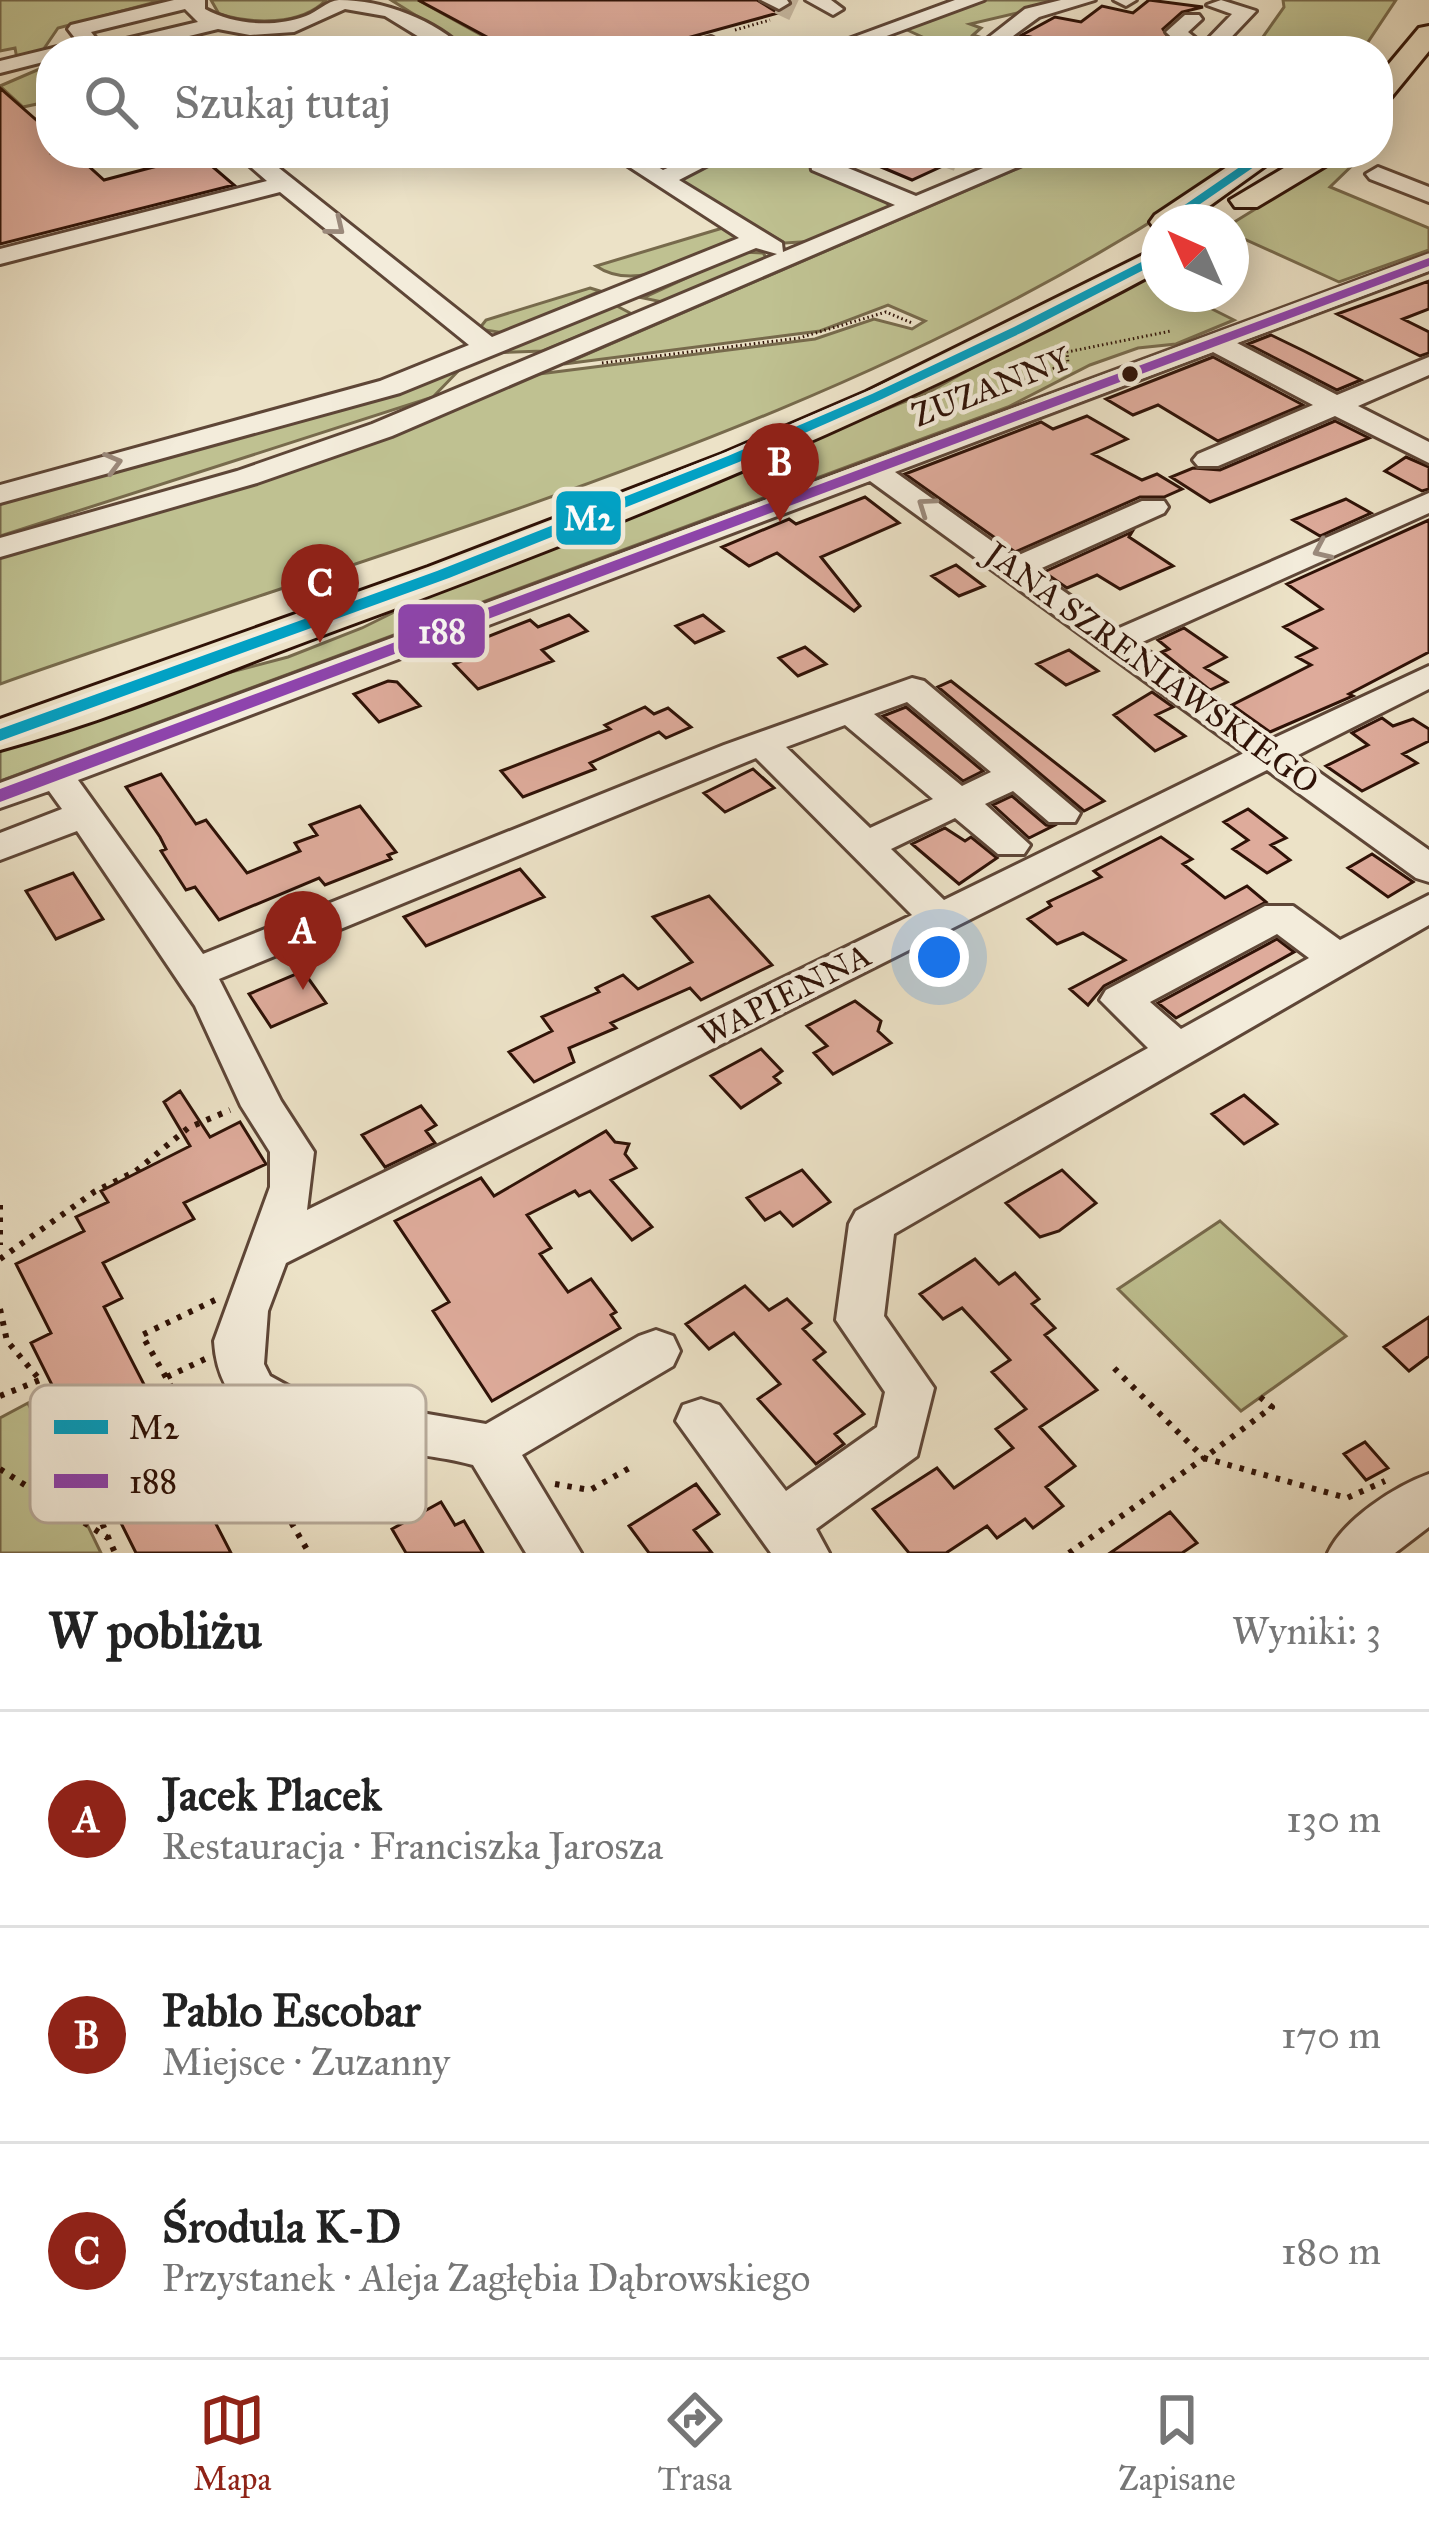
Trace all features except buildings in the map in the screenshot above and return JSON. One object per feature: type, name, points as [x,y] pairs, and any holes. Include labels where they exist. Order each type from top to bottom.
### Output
[{"type":"main road","points":[[1393,36],[1411,10]]},
{"type":"main road","points":[[1393,78],[1425,43]]},
{"type":"main road","points":[[1393,111],[1414,97]]},
{"type":"main road","points":[[1192,204],[1246,168]]},
{"type":"main road","points":[[1240,204],[1287,168]]},
{"type":"main road","points":[[1246,200],[1305,168]]},
{"type":"main road","points":[[0,702],[734,436],[944,343],[1141,235]]},
{"type":"main road","points":[[0,735],[776,447],[993,346],[1141,267]]},
{"type":"street","points":[[918,0],[944,10]]},
{"type":"street","points":[[869,36],[974,0]]},
{"type":"street","points":[[1001,36],[1032,13],[1085,0]]},
{"type":"street","points":[[84,36],[78,28],[194,1],[195,12],[242,28]]},
{"type":"street","points":[[206,36],[307,21],[344,1],[391,10],[432,36]]},
{"type":"street","points":[[1217,5],[1246,11],[1219,36]]},
{"type":"street","points":[[1182,36],[1176,32],[1192,19]]},
{"type":"street","points":[[164,36],[218,23]]},
{"type":"street","points":[[0,69],[36,61]]},
{"type":"street","points":[[264,168],[488,347]]},
{"type":"street","points":[[644,168],[792,258]]},
{"type":"street","points":[[662,179],[687,168]]},
{"type":"street","points":[[827,168],[916,206]]},
{"type":"street","points":[[976,168],[992,174]]},
{"type":"street","points":[[0,548],[248,477],[382,430],[1005,168]]},
{"type":"street","points":[[1378,175],[1429,195]]},
{"type":"street","points":[[0,256],[283,184]]},
{"type":"street","points":[[0,494],[390,387],[757,239]]},
{"type":"street","points":[[1416,267],[1429,284]]},
{"type":"street","name":"ZUZANNY","points":[[0,796],[1416,267]]},
{"type":"street","points":[[1215,342],[1429,454]]},
{"type":"street","points":[[1208,460],[1429,365]]},
{"type":"street","name":"JANA SZRENIAWSKIEGO","points":[[873,470],[1429,869]]},
{"type":"street","points":[[1117,641],[1429,502]]},
{"type":"street","points":[[1015,568],[1154,507]]},
{"type":"street","name":"WAPIENNA","points":[[271,1250],[1429,676]]},
{"type":"street","points":[[192,974],[619,800],[912,688],[1062,813]]},
{"type":"street","points":[[849,711],[1011,844]]},
{"type":"street","points":[[762,744],[939,918]]},
{"type":"street","points":[[56,775],[192,974],[250,1070],[263,1108],[290,1142],[295,1162],[271,1250],[238,1327],[238,1361],[250,1385]]},
{"type":"street","points":[[862,847],[1016,775]]},
{"type":"street","points":[[0,847],[86,814]]},
{"type":"street","points":[[701,1421],[792,1538],[899,1440],[910,1388],[860,1320],[872,1224],[1429,908]]},
{"type":"street","points":[[1178,1050],[1120,1000],[1279,916],[1338,959]]},
{"type":"street","points":[[426,1436],[490,1448],[656,1351]]},
{"type":"street","points":[[490,1448],[512,1491],[555,1553]]},
{"type":"street","points":[[1354,1553],[1421,1503]]},
{"type":"path","points":[[730,36],[800,7]]},
{"type":"path","points":[[602,363],[799,338],[886,312],[913,323]]},
{"type":"path","points":[[1066,352],[1184,330]]},
{"type":"path","points":[[0,1259],[94,1192],[136,1171],[188,1128],[228,1110],[263,1108]]},
{"type":"path","points":[[0,1205],[0,1245]]},
{"type":"path","points":[[0,1309],[7,1341],[42,1385]]},
{"type":"path","points":[[170,1385],[142,1335],[184,1314]]},
{"type":"path","points":[[166,1378],[211,1356]]},
{"type":"path","points":[[1113,1367],[1204,1458],[1347,1498],[1382,1478],[1421,1503]]},
{"type":"path","points":[[0,1396],[40,1380]]},
{"type":"path","points":[[1069,1553],[1272,1408],[1260,1397]]},
{"type":"path","points":[[512,1491],[532,1481],[590,1490],[633,1466]]},
{"type":"path","points":[[0,1468],[30,1487]]},
{"type":"path","points":[[85,1523],[108,1538]]},
{"type":"path","points":[[102,1523],[115,1553]]},
{"type":"path","points":[[291,1523],[309,1553]]},
{"type":"green space","points":[[0,0],[163,0],[58,28],[53,36],[36,36],[36,54],[17,59],[15,48],[0,51]]},
{"type":"green space","points":[[211,0],[326,0],[303,15],[261,21],[219,14]]},
{"type":"green space","points":[[391,0],[418,0],[483,36],[449,36]]},
{"type":"green space","points":[[983,0],[1072,0],[970,24],[981,28],[976,36],[920,36],[905,29]]},
{"type":"green space","points":[[1283,0],[1396,0],[1372,36],[1264,36],[1284,7]]},
{"type":"green space","points":[[36,70],[36,104],[23,107],[0,86]]},
{"type":"green space","points":[[697,168],[815,168],[879,196],[890,206],[816,241],[785,243],[681,183],[685,173]]},
{"type":"green space","points":[[1018,168],[1232,168],[1176,204],[1141,204],[1141,227],[1111,246],[961,327],[806,398],[486,520],[0,684],[0,556],[329,457],[539,374],[815,339],[874,319],[912,329],[925,321],[888,305],[820,331],[564,364]]},
{"type":"green space","points":[[1322,168],[1350,168],[1330,187],[1429,228],[1429,250],[1339,282],[1249,241],[1249,213]]},
{"type":"green space","points":[[726,227],[736,235],[733,241],[664,270],[629,276],[596,266]]},
{"type":"green space","points":[[743,252],[763,253],[768,260],[667,303],[643,298]]},
{"type":"green space","points":[[1141,274],[1141,312],[1218,312],[1234,320],[1176,344],[1138,348],[1090,365],[1008,407],[0,781],[0,748],[167,689],[288,657],[362,628],[459,580],[929,392]]},
{"type":"green space","points":[[590,288],[600,291],[504,333],[479,329],[486,320]]},
{"type":"green space","points":[[615,305],[632,314],[543,351],[491,353]]},
{"type":"green space","points":[[466,363],[433,397],[0,536],[0,501]]},
{"type":"green space","points":[[1220,1221],[1346,1336],[1241,1411],[1118,1289]]},
{"type":"green space","points":[[28,1403],[30,1407],[30,1523],[86,1523],[101,1553],[0,1553],[0,1418]]},
{"type":"tunnel","points":[[779,3],[794,10]]},
{"type":"transit line","name":"M2","points":[[1193,204],[1246,168]]},
{"type":"transit line","name":"188","points":[[0,796],[1429,262]]},
{"type":"transit line","name":"M2","points":[[0,735],[443,574],[733,459],[877,397],[1141,266]]},
{"type":"place","name":"Pablo Escobar","points":[[780,522]]},
{"type":"place","name":"Środula K-D","points":[[320,643]]},
{"type":"place","name":"Jacek Placek","points":[[303,990]]}]
